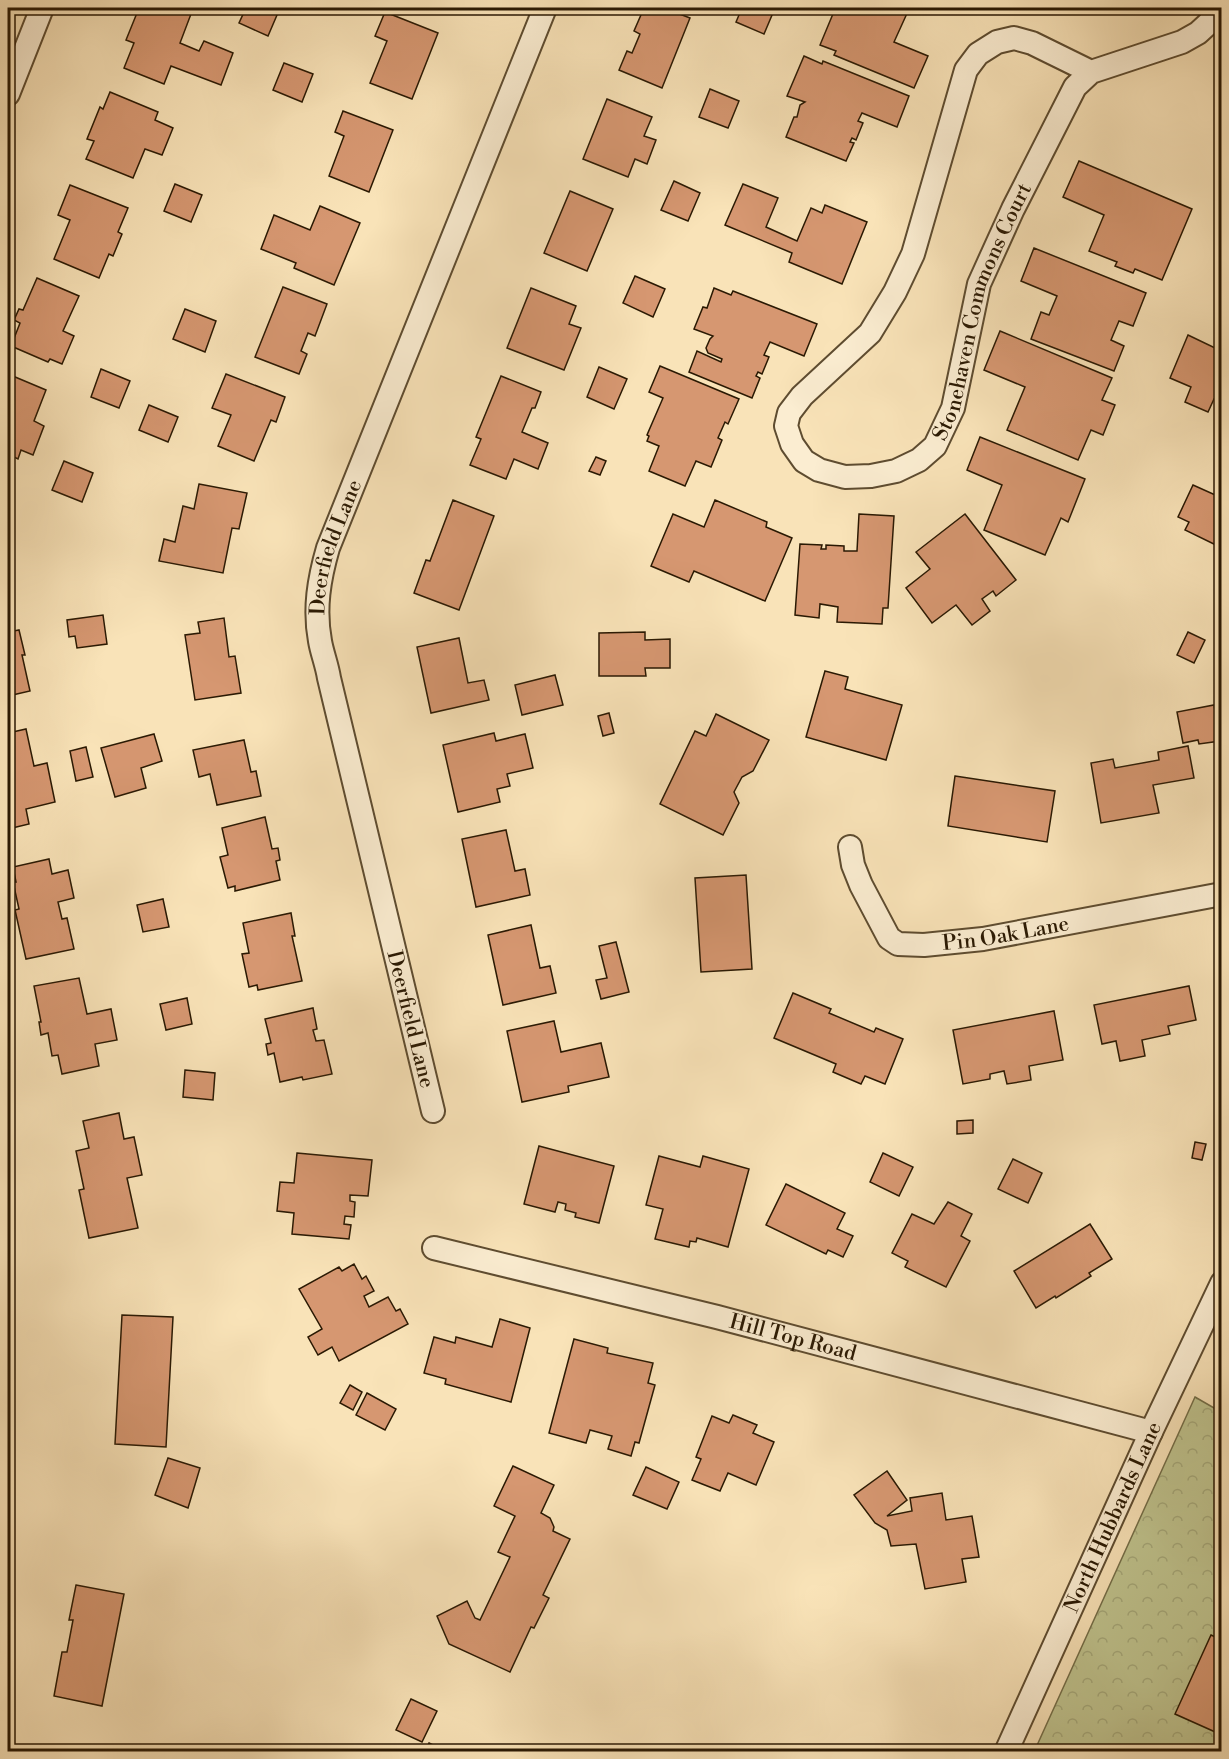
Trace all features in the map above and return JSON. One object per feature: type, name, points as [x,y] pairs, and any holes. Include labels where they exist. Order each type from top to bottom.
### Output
[{"type":"street","points":[[8,94],[42,8]]},
{"type":"street","name":"Deerfield Lane","points":[[433,1111],[320,643],[317,596],[328,548],[546,8]]},
{"type":"street","name":"Stonehaven Commons Court","points":[[1092,72],[1032,43],[1014,38],[997,42],[978,54],[966,70],[913,254],[896,292],[870,333],[802,396],[789,413],[786,426],[792,444],[804,461],[819,470],[844,477],[872,476],[896,471],[919,460],[935,446],[953,408],[980,284],[1013,209],[1075,87],[1092,72],[1182,42],[1198,33],[1210,22],[1216,8]]},
{"type":"street","name":"Pin Oak Lane","points":[[850,847],[861,885],[890,938],[898,944],[924,945],[983,939],[1221,894]]},
{"type":"street","name":"Hill Top Road","points":[[434,1248],[717,1317],[1151,1432]]},
{"type":"street","name":"North Hubbards Lane","points":[[1006,1752],[1221,1283]]},
{"type":"green space","points":[[1195,1397],[1221,1412],[1221,1751],[1034,1752]]},
{"type":"building","points":[[139,8],[173,8],[191,14],[180,43],[199,51],[204,41],[233,53],[221,85],[171,66],[164,84],[124,68],[134,43],[126,40]]},
{"type":"building","points":[[246,8],[280,8],[268,36],[239,23]]},
{"type":"building","points":[[644,8],[664,8],[690,18],[662,88],[619,70],[627,51],[632,53],[640,34],[634,31]]},
{"type":"building","points":[[742,8],[775,8],[764,34],[736,22]]},
{"type":"building","points":[[831,8],[913,8],[911,11],[909,9],[894,42],[928,56],[914,88],[834,55],[836,51],[820,45],[835,9]]},
{"type":"building","points":[[385,12],[438,33],[412,99],[370,83],[387,41],[375,36]]},
{"type":"building","points":[[804,56],[822,64],[823,61],[909,96],[897,127],[862,113],[858,121],[863,123],[856,140],[852,138],[850,142],[854,143],[846,161],[786,137],[794,117],[797,117],[800,105],[805,102],[787,96]]},
{"type":"building","points":[[284,63],[313,74],[302,102],[273,90]]},
{"type":"building","points":[[710,89],[739,101],[728,128],[699,117]]},
{"type":"building","points":[[110,92],[158,112],[155,120],[173,128],[162,155],[145,149],[133,178],[86,159],[94,141],[87,139],[100,107],[103,109]]},
{"type":"building","points":[[607,99],[652,117],[644,136],[656,140],[647,164],[635,159],[628,177],[583,159]]},
{"type":"building","points":[[343,111],[393,130],[369,192],[329,176],[344,136],[335,132]]},
{"type":"building","points":[[1079,161],[1192,209],[1162,280],[1135,269],[1133,273],[1115,266],[1117,262],[1089,251],[1104,215],[1063,197]]},
{"type":"building","points":[[674,181],[700,193],[688,221],[661,210]]},
{"type":"building","points":[[175,184],[202,195],[191,222],[164,211]]},
{"type":"building","points":[[743,184],[778,198],[766,227],[797,241],[811,208],[822,213],[825,205],[867,222],[842,284],[789,262],[792,253],[725,225]]},
{"type":"building","points":[[70,185],[128,208],[118,232],[122,234],[113,256],[109,254],[99,278],[54,259],[70,220],[58,215]]},
{"type":"building","points":[[570,191],[613,209],[587,271],[544,253]]},
{"type":"building","points":[[320,206],[360,223],[334,285],[294,268],[296,263],[261,249],[274,215],[310,230]]},
{"type":"building","points":[[1034,248],[1146,293],[1133,326],[1119,321],[1111,340],[1124,346],[1114,371],[1031,339],[1041,312],[1049,315],[1057,296],[1021,281]]},
{"type":"building","points":[[635,276],[665,289],[653,317],[623,303]]},
{"type":"building","points":[[37,278],[79,296],[63,331],[74,336],[62,364],[50,359],[48,362],[11,346],[20,323],[14,320],[19,309],[23,310]]},
{"type":"building","points":[[283,287],[327,304],[315,336],[308,333],[301,351],[307,354],[299,374],[255,357]]},
{"type":"building","points":[[531,288],[576,306],[569,324],[581,328],[564,370],[507,348]]},
{"type":"building","points":[[714,288],[731,295],[733,291],[817,324],[804,356],[770,342],[764,355],[769,357],[762,374],[758,372],[756,376],[760,378],[752,398],[689,372],[697,351],[721,362],[722,359],[708,353],[706,348],[713,336],[694,329],[703,307],[707,308]]},
{"type":"building","points":[[185,309],[216,321],[205,352],[173,339]]},
{"type":"building","points":[[1000,331],[1112,378],[1102,400],[1115,405],[1103,435],[1091,430],[1078,460],[1007,430],[1025,387],[984,370]]},
{"type":"building","points":[[1188,335],[1215,348],[1218,343],[1222,345],[1222,402],[1214,399],[1208,412],[1185,402],[1191,387],[1170,378]]},
{"type":"building","points":[[660,366],[739,399],[728,424],[725,422],[718,438],[722,440],[711,467],[696,461],[685,486],[649,471],[659,446],[647,441],[649,436],[647,435],[663,398],[649,392]]},
{"type":"building","points":[[599,367],[627,379],[614,409],[587,397]]},
{"type":"building","points":[[101,369],[130,381],[119,408],[91,397]]},
{"type":"building","points":[[8,374],[46,390],[34,421],[44,426],[33,455],[21,450],[18,459],[8,454]]},
{"type":"building","points":[[226,374],[285,397],[276,422],[271,420],[254,461],[218,446],[231,415],[212,408]]},
{"type":"building","points":[[501,376],[541,392],[522,432],[548,443],[538,469],[514,459],[506,479],[470,465],[481,439],[476,437]]},
{"type":"building","points":[[149,405],[178,417],[168,442],[139,430]]},
{"type":"building","points":[[980,437],[1085,479],[1068,522],[1061,518],[1045,555],[984,530],[1002,485],[967,470]]},
{"type":"building","points":[[596,457],[606,461],[600,475],[589,471]]},
{"type":"building","points":[[64,461],[93,473],[82,502],[52,490]]},
{"type":"building","points":[[199,484],[247,493],[239,529],[232,528],[223,573],[159,561],[164,539],[175,542],[183,506],[194,509]]},
{"type":"building","points":[[1193,485],[1222,498],[1220,547],[1185,530],[1189,522],[1178,517]]},
{"type":"building","points":[[453,500],[494,516],[459,610],[414,593],[426,560],[430,561]]},
{"type":"building","points":[[715,500],[767,522],[766,527],[792,538],[765,601],[694,571],[689,582],[651,566],[673,514],[704,527]]},
{"type":"building","points":[[859,514],[894,516],[888,608],[883,608],[882,624],[837,622],[838,607],[820,604],[819,618],[795,615],[800,544],[822,545],[821,549],[826,549],[826,545],[844,546],[844,551],[857,551]]},
{"type":"building","points":[[965,514],[1016,580],[996,596],[993,591],[982,599],[990,611],[972,625],[956,605],[932,623],[906,588],[930,569],[916,552]]},
{"type":"building","points":[[8,609],[14,631],[19,630],[30,691],[8,696]]},
{"type":"building","points":[[103,615],[107,644],[77,648],[75,636],[69,637],[67,620]]},
{"type":"building","points":[[224,618],[229,657],[235,656],[241,693],[195,700],[185,635],[200,633],[198,622]]},
{"type":"building","points":[[645,632],[645,640],[670,639],[670,668],[645,668],[646,676],[599,676],[599,633]]},
{"type":"building","points":[[1188,632],[1205,640],[1194,663],[1177,655]]},
{"type":"building","points":[[459,638],[468,683],[484,680],[489,700],[431,713],[417,647]]},
{"type":"building","points":[[825,671],[848,677],[845,689],[902,705],[886,760],[806,737]]},
{"type":"building","points":[[555,675],[563,705],[522,715],[515,685]]},
{"type":"building","points":[[1214,705],[1220,741],[1199,744],[1198,740],[1183,743],[1177,712]]},
{"type":"building","points":[[609,713],[614,733],[603,736],[598,716]]},
{"type":"building","points":[[716,714],[769,740],[753,771],[742,777],[734,792],[739,803],[723,835],[660,804],[695,731],[706,736]]},
{"type":"building","points":[[26,729],[34,766],[47,763],[55,802],[26,809],[29,824],[8,829],[8,733]]},
{"type":"building","points":[[494,733],[496,741],[525,734],[533,768],[507,774],[510,786],[497,789],[500,802],[458,812],[443,745]]},
{"type":"building","points":[[154,734],[162,761],[141,768],[146,788],[115,797],[101,748]]},
{"type":"building","points":[[244,740],[251,772],[256,771],[261,796],[217,805],[210,774],[199,777],[193,750]]},
{"type":"building","points":[[1188,746],[1194,778],[1153,785],[1159,813],[1101,823],[1091,763],[1113,759],[1115,768],[1159,760],[1158,752]]},
{"type":"building","points":[[86,747],[93,777],[76,781],[70,751]]},
{"type":"building","points":[[955,776],[1055,791],[1047,842],[948,826]]},
{"type":"building","points":[[265,817],[272,849],[278,848],[280,860],[276,861],[280,880],[235,891],[235,886],[228,888],[220,857],[228,855],[222,828]]},
{"type":"building","points":[[506,830],[515,871],[525,869],[530,895],[476,907],[462,839]]},
{"type":"building","points":[[49,859],[52,874],[68,870],[74,898],[58,902],[62,919],[67,918],[74,949],[26,959],[15,910],[19,909],[13,882],[16,882],[13,867]]},
{"type":"building","points":[[746,875],[752,969],[701,972],[695,878]]},
{"type":"building","points":[[163,899],[169,927],[143,932],[137,905]]},
{"type":"building","points":[[291,913],[295,936],[292,936],[302,981],[258,990],[257,985],[249,987],[242,954],[249,953],[243,923]]},
{"type":"building","points":[[531,925],[540,968],[550,966],[556,993],[503,1005],[488,935]]},
{"type":"building","points":[[616,942],[629,992],[601,999],[596,980],[607,978],[599,946]]},
{"type":"building","points":[[79,978],[87,1014],[111,1009],[117,1040],[95,1044],[99,1066],[62,1074],[58,1055],[52,1056],[48,1033],[41,1035],[39,1022],[41,1022],[34,986]]},
{"type":"building","points":[[1189,986],[1196,1020],[1168,1026],[1170,1034],[1142,1040],[1145,1056],[1120,1061],[1116,1041],[1102,1044],[1094,1005]]},
{"type":"building","points":[[793,993],[831,1009],[829,1013],[874,1032],[876,1028],[903,1039],[885,1084],[865,1076],[861,1084],[833,1072],[836,1064],[774,1038]]},
{"type":"building","points":[[187,998],[192,1024],[166,1030],[160,1004]]},
{"type":"building","points":[[313,1008],[317,1029],[313,1030],[316,1041],[324,1040],[332,1074],[280,1082],[274,1053],[268,1055],[266,1044],[271,1043],[265,1019]]},
{"type":"building","points":[[1054,1011],[1063,1060],[1029,1066],[1031,1080],[1007,1084],[1004,1071],[990,1074],[990,1079],[963,1084],[953,1030]]},
{"type":"building","points":[[554,1021],[561,1052],[601,1043],[609,1077],[568,1086],[569,1092],[522,1102],[507,1031]]},
{"type":"building","points":[[185,1070],[215,1073],[213,1100],[183,1097]]},
{"type":"building","points":[[119,1113],[124,1139],[134,1137],[142,1175],[127,1178],[138,1228],[89,1238],[79,1190],[84,1189],[76,1151],[89,1148],[83,1121]]},
{"type":"building","points":[[973,1120],[973,1133],[957,1134],[957,1121]]},
{"type":"building","points":[[1195,1142],[1206,1144],[1202,1160],[1192,1158]]},
{"type":"building","points":[[539,1146],[614,1166],[599,1223],[575,1217],[576,1213],[565,1210],[566,1204],[558,1202],[555,1212],[524,1204]]},
{"type":"building","points":[[297,1153],[372,1160],[368,1196],[350,1195],[350,1201],[355,1202],[354,1217],[345,1216],[344,1224],[351,1225],[349,1239],[292,1234],[294,1213],[277,1211],[280,1182],[294,1183]]},
{"type":"building","points":[[883,1153],[913,1167],[899,1196],[870,1182]]},
{"type":"building","points":[[659,1156],[700,1167],[703,1156],[749,1169],[728,1247],[697,1238],[696,1242],[690,1241],[689,1247],[655,1239],[663,1209],[646,1205]]},
{"type":"building","points":[[1013,1159],[1042,1173],[1028,1203],[998,1189]]},
{"type":"building","points":[[786,1184],[845,1213],[837,1229],[853,1236],[843,1257],[828,1250],[826,1254],[766,1225]]},
{"type":"building","points":[[948,1202],[972,1214],[961,1236],[970,1241],[946,1287],[905,1267],[908,1261],[892,1253],[912,1214],[934,1224]]},
{"type":"building","points":[[1090,1224],[1112,1259],[1089,1273],[1091,1276],[1036,1308],[1014,1271]]},
{"type":"building","points":[[354,1264],[362,1279],[366,1276],[374,1291],[364,1296],[369,1307],[388,1297],[396,1311],[400,1309],[408,1324],[339,1361],[332,1347],[318,1355],[308,1337],[322,1329],[299,1289],[339,1267],[342,1271]]},
{"type":"building","points":[[122,1315],[173,1317],[166,1447],[115,1444]]},
{"type":"building","points":[[500,1319],[530,1328],[511,1402],[445,1384],[446,1379],[424,1373],[434,1337],[455,1343],[456,1337],[492,1347]]},
{"type":"building","points":[[574,1339],[608,1348],[607,1353],[653,1363],[648,1383],[655,1385],[639,1443],[635,1442],[631,1456],[608,1449],[612,1436],[590,1430],[586,1443],[549,1433]]},
{"type":"building","points":[[350,1385],[362,1392],[353,1410],[340,1403]]},
{"type":"building","points":[[367,1393],[396,1409],[385,1430],[356,1415]]},
{"type":"building","points":[[733,1415],[757,1425],[753,1433],[774,1442],[756,1485],[728,1473],[720,1491],[692,1480],[701,1459],[696,1457],[712,1416],[729,1423]]},
{"type":"building","points":[[168,1458],[200,1468],[188,1508],[155,1495]]},
{"type":"building","points":[[513,1466],[554,1485],[541,1513],[550,1518],[554,1527],[553,1531],[570,1539],[543,1595],[549,1598],[534,1628],[531,1627],[510,1672],[449,1644],[437,1616],[467,1601],[475,1618],[480,1620],[510,1557],[498,1552],[515,1516],[494,1506]]},
{"type":"building","points":[[646,1467],[679,1482],[667,1509],[633,1495]]},
{"type":"building","points":[[887,1471],[907,1500],[887,1516],[912,1511],[910,1498],[942,1493],[946,1520],[972,1516],[979,1557],[962,1559],[966,1582],[925,1589],[916,1544],[891,1546],[887,1530],[875,1523],[854,1495]]},
{"type":"building","points":[[76,1585],[124,1594],[102,1706],[54,1696],[62,1652],[67,1652],[73,1620],[69,1620]]},
{"type":"building","points":[[1211,1635],[1222,1640],[1222,1735],[1175,1714]]},
{"type":"building","points":[[411,1699],[437,1711],[422,1742],[396,1730]]},
{"type":"building","points":[[429,1743],[447,1752],[425,1752]]}]
